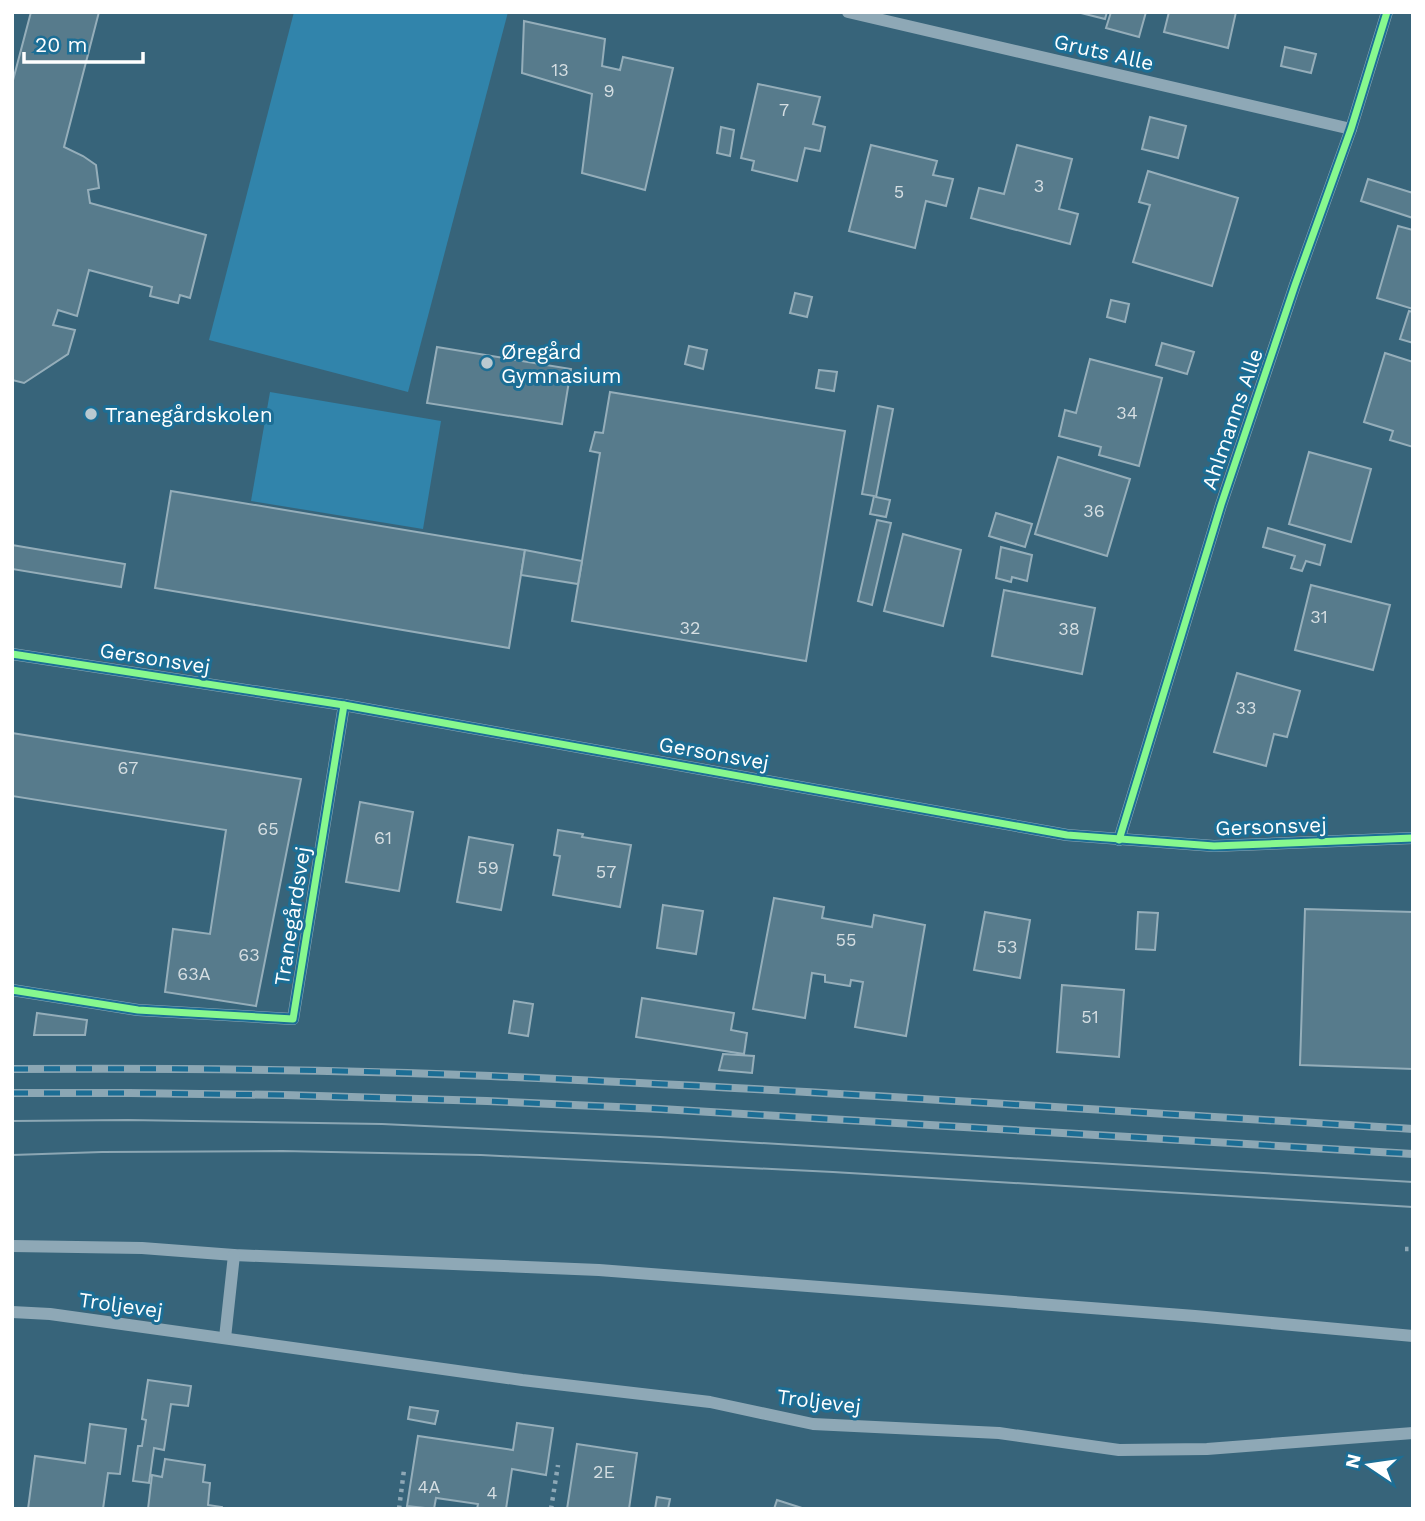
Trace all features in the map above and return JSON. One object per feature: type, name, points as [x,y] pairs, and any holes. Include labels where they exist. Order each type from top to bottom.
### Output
[{"type":"street","name":"Gruts Alle","points":[[848,12],[1351,129]]},
{"type":"street","name":"Ahlmanns Alle","points":[[1119,839],[1221,505],[1351,129],[1387,12]]},
{"type":"street","name":"Gersonsvej","points":[[12,654],[344,705],[1067,835],[1214,846],[1413,838]]},
{"type":"street","name":"Tranegårdsvej","points":[[12,990],[138,1010],[293,1019],[344,705]]},
{"type":"street","points":[[12,1246],[142,1248],[234,1255],[599,1270],[1181,1315],[1413,1336]]},
{"type":"street","points":[[225,1338],[234,1255]]},
{"type":"street","name":"Troljevej","points":[[12,1312],[50,1314],[522,1380],[710,1402],[813,1424],[999,1433],[1119,1450],[1207,1449],[1413,1433]]},
{"type":"path","points":[[1405,1249],[1413,1250]]},
{"type":"path","points":[[551,1509],[558,1465]]},
{"type":"path","points":[[400,1509],[404,1470]]},
{"type":"shaded area","points":[[294,12],[508,12],[408,392],[209,340]]},
{"type":"shaded area","points":[[270,392],[441,421],[423,529],[251,501]]},
{"type":"building","points":[[31,12],[99,12],[64,147],[96,165],[99,188],[88,190],[90,203],[206,235],[190,298],[180,295],[178,303],[150,296],[152,287],[89,270],[77,316],[58,310],[53,325],[75,330],[68,354],[24,383],[12,380],[12,84]]},
{"type":"building","points":[[1077,12],[1107,12],[1105,19]]},
{"type":"building","points":[[1111,12],[1146,12],[1139,37],[1106,28]]},
{"type":"building","points":[[1169,12],[1236,12],[1228,48],[1164,32]]},
{"type":"building","points":[[524,21],[605,39],[602,66],[620,70],[623,57],[673,68],[645,190],[582,173],[592,94],[522,73]]},
{"type":"building","points":[[1285,47],[1316,54],[1311,73],[1281,66]]},
{"type":"building","points":[[758,84],[820,97],[813,124],[825,127],[820,151],[805,148],[797,181],[752,170],[754,161],[741,158]]},
{"type":"building","points":[[1150,117],[1186,126],[1178,158],[1142,149]]},
{"type":"building","points":[[721,127],[734,130],[730,156],[717,153]]},
{"type":"building","points":[[871,145],[937,161],[933,175],[953,179],[946,206],[926,201],[915,248],[849,231]]},
{"type":"building","points":[[1017,145],[1072,159],[1059,209],[1078,214],[1070,244],[971,218],[979,188],[1004,194]]},
{"type":"building","points":[[1148,171],[1238,198],[1212,286],[1133,262],[1150,205],[1139,202]]},
{"type":"building","points":[[1368,179],[1413,193],[1413,218],[1361,201]]},
{"type":"building","points":[[1398,226],[1413,230],[1413,309],[1377,298]]},
{"type":"building","points":[[795,293],[812,297],[807,317],[790,313]]},
{"type":"building","points":[[1111,300],[1129,304],[1125,322],[1107,317]]},
{"type":"building","points":[[1409,311],[1413,312],[1413,343],[1400,339]]},
{"type":"building","points":[[1162,343],[1194,352],[1187,374],[1156,365]]},
{"type":"building","points":[[689,346],[707,350],[703,369],[685,364]]},
{"type":"building","points":[[437,347],[571,369],[562,424],[427,403]]},
{"type":"building","points":[[1385,353],[1413,362],[1413,447],[1390,440],[1393,431],[1364,422]]},
{"type":"building","points":[[1090,359],[1162,378],[1139,466],[1099,455],[1101,447],[1059,436],[1065,410],[1076,413]]},
{"type":"building","points":[[819,370],[837,372],[834,391],[816,388]]},
{"type":"building","points":[[610,392],[845,431],[806,661],[572,621],[600,453],[590,451],[595,432],[603,433]]},
{"type":"building","points":[[878,406],[893,409],[876,497],[890,500],[886,517],[870,514],[874,496],[862,494]]},
{"type":"building","points":[[1309,452],[1371,469],[1351,542],[1289,524]]},
{"type":"building","points":[[1058,457],[1130,479],[1107,556],[1035,534]]},
{"type":"building","points":[[171,491],[525,550],[509,648],[155,588]]},
{"type":"building","points":[[996,513],[1032,524],[1025,547],[989,536]]},
{"type":"building","points":[[877,520],[891,523],[872,605],[858,601]]},
{"type":"building","points":[[1268,528],[1325,545],[1320,565],[1306,561],[1302,571],[1291,568],[1295,556],[1263,547]]},
{"type":"building","points":[[903,534],[961,550],[943,626],[884,611]]},
{"type":"building","points":[[12,545],[125,564],[121,587],[12,569]]},
{"type":"building","points":[[1001,547],[1032,555],[1027,581],[1012,577],[1011,582],[996,578]]},
{"type":"building","points":[[525,550],[582,561],[578,584],[521,575]]},
{"type":"building","points":[[1311,585],[1390,605],[1373,670],[1295,650]]},
{"type":"building","points":[[1004,590],[1095,608],[1082,674],[992,656]]},
{"type":"building","points":[[1237,673],[1300,691],[1287,737],[1274,734],[1266,766],[1214,752]]},
{"type":"building","points":[[12,733],[301,779],[256,1006],[165,992],[173,929],[210,934],[226,830],[12,796]]},
{"type":"building","points":[[360,802],[413,812],[399,891],[346,882]]},
{"type":"building","points":[[558,830],[631,845],[620,907],[553,895],[560,856],[554,855]]},
{"type":"building","points":[[469,837],[513,845],[501,910],[457,902]]},
{"type":"building","points":[[774,898],[824,907],[822,918],[872,927],[874,915],[925,925],[906,1036],[855,1027],[863,982],[851,980],[850,986],[825,982],[825,975],[812,973],[805,1018],[753,1009]]},
{"type":"building","points":[[663,905],[703,911],[696,954],[657,948]]},
{"type":"building","points":[[1305,909],[1413,912],[1413,1069],[1300,1065]]},
{"type":"building","points":[[985,912],[1030,920],[1020,978],[974,970]]},
{"type":"building","points":[[1138,912],[1158,913],[1155,950],[1136,949]]},
{"type":"building","points":[[1062,985],[1124,990],[1119,1057],[1057,1052]]},
{"type":"building","points":[[642,998],[734,1013],[731,1030],[747,1033],[744,1054],[636,1037]]},
{"type":"building","points":[[514,1001],[533,1004],[528,1036],[509,1033]]},
{"type":"building","points":[[37,1013],[87,1020],[85,1035],[34,1035]]},
{"type":"building","points":[[723,1054],[754,1056],[752,1073],[719,1070]]},
{"type":"building","points":[[148,1380],[191,1386],[188,1406],[171,1404],[164,1450],[154,1448],[149,1483],[133,1481],[138,1446],[142,1446],[146,1420],[142,1419]]},
{"type":"building","points":[[410,1407],[438,1411],[435,1424],[408,1419]]},
{"type":"building","points":[[517,1423],[553,1428],[546,1475],[512,1469],[506,1509],[477,1509],[478,1504],[436,1498],[434,1509],[407,1506],[418,1436],[513,1450]]},
{"type":"building","points":[[90,1424],[126,1429],[120,1474],[108,1473],[103,1509],[28,1509],[35,1456],[85,1463]]},
{"type":"building","points":[[577,1444],[637,1453],[629,1509],[567,1509]]},
{"type":"building","points":[[165,1459],[205,1465],[203,1482],[210,1483],[208,1505],[222,1509],[148,1509],[152,1475],[162,1477]]},
{"type":"building","points":[[657,1497],[670,1499],[668,1509],[655,1509]]},
{"type":"building","points":[[777,1500],[805,1509],[774,1509]]},
{"type":"tram line","points":[[12,1121],[382,1124],[660,1137],[1413,1182]]},
{"type":"tram line","points":[[12,1155],[282,1151],[481,1155],[833,1172],[1413,1207]]},
{"type":"railway","points":[[12,1069],[252,1070],[491,1076],[1413,1129]]},
{"type":"railway","points":[[12,1093],[284,1095],[487,1101],[1413,1154]]},
{"type":"cycle path","points":[[1119,840],[1221,505],[1351,129],[1387,12]]},
{"type":"cycle path","points":[[12,654],[344,705],[1067,835],[1214,846],[1413,838]]},
{"type":"cycle path","points":[[12,990],[138,1010],[293,1019],[344,705]]},
{"type":"place","name":"Øregård Gymnasium","points":[[487,363]]},
{"type":"place","name":"Tranegårdskolen","points":[[91,414]]}]
